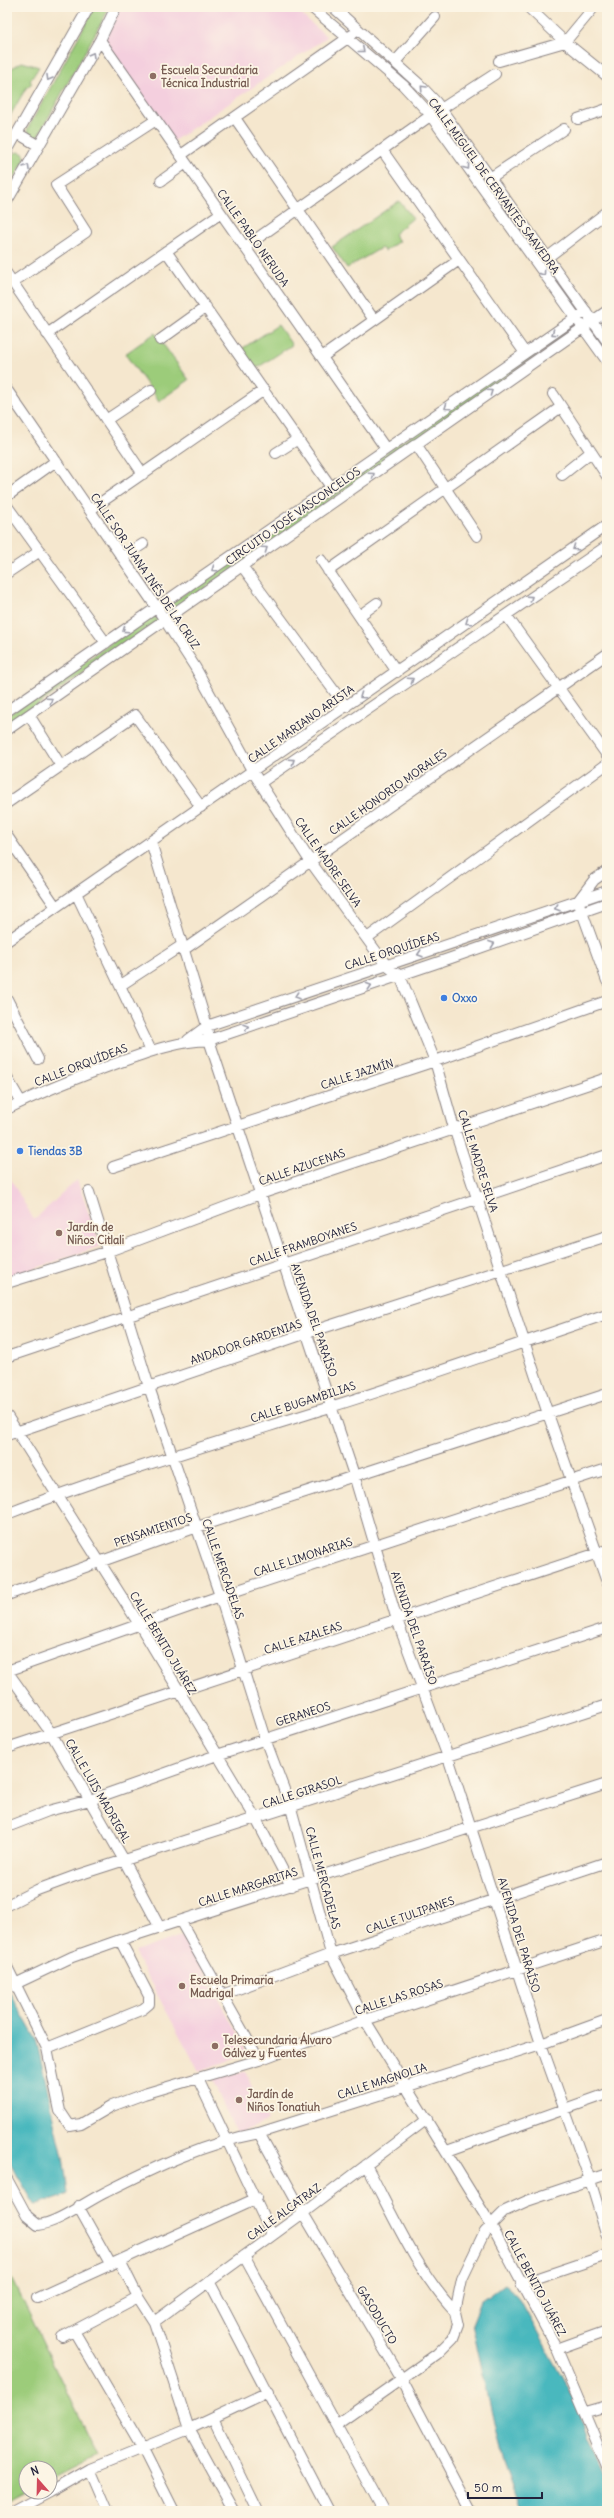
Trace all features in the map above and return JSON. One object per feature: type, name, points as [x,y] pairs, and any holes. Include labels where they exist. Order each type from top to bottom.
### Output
[{"type":"street","points":[[7,150],[89,7]]},
{"type":"street","points":[[7,201],[100,40],[116,7]]},
{"type":"street","name":"CALLE MIGUEL DE CERVANTES SAAVEDRA","points":[[311,7],[348,40],[403,85],[430,116],[575,319],[607,361]]},
{"type":"street","name":"CALLE MIGUEL DE CERVANTES SAAVEDRA","points":[[333,7],[419,84],[441,109],[607,341]]},
{"type":"street","points":[[528,7],[565,42],[607,76]]},
{"type":"street","points":[[499,61],[565,42],[594,7]]},
{"type":"street","points":[[395,62],[435,16]]},
{"type":"street","points":[[161,181],[184,159],[235,118],[348,40],[358,29]]},
{"type":"street","name":"CALLE PABLO NERUDA","points":[[100,40],[386,449]]},
{"type":"street","points":[[441,109],[495,74]]},
{"type":"street","points":[[578,119],[607,109]]},
{"type":"street","points":[[245,247],[430,116]]},
{"type":"street","points":[[235,118],[374,320]]},
{"type":"street","points":[[143,474],[10,278],[86,232],[56,185],[156,120]]},
{"type":"street","points":[[490,178],[564,129]]},
{"type":"street","points":[[17,133],[39,146]]},
{"type":"street","points":[[382,150],[525,354]]},
{"type":"street","points":[[548,257],[607,212]]},
{"type":"street","points":[[47,334],[221,213]]},
{"type":"street","points":[[166,251],[331,488]]},
{"type":"street","points":[[322,357],[459,260]]},
{"type":"street","points":[[160,340],[206,307]]},
{"type":"street","name":"CIRCUITO JOSÉ VASCONCELOS","points":[[7,711],[586,311]]},
{"type":"street","name":"CIRCUITO JOSÉ VASCONCELOS","points":[[7,730],[607,311]]},
{"type":"street","name":"CALLE SOR JUANA INÉS DE LA CRUZ","points":[[7,390],[165,620],[194,667],[260,783]]},
{"type":"street","points":[[106,420],[151,390]]},
{"type":"street","points":[[90,510],[264,390]]},
{"type":"street","points":[[553,394],[607,476]]},
{"type":"street","points":[[328,571],[561,407]]},
{"type":"street","points":[[276,453],[298,439]]},
{"type":"street","points":[[416,444],[445,490],[477,536]]},
{"type":"street","points":[[562,475],[591,452]]},
{"type":"street","points":[[7,496],[56,461]]},
{"type":"street","points":[[7,506],[106,643]]},
{"type":"street","name":"CALLE MARIANO ARISTA","points":[[8,940],[253,772],[607,525]]},
{"type":"street","points":[[123,557],[143,544]]},
{"type":"street","points":[[260,783],[607,546]]},
{"type":"street","points":[[7,573],[40,551]]},
{"type":"street","points":[[320,560],[397,672]]},
{"type":"street","points":[[242,566],[346,707]]},
{"type":"street","points":[[359,616],[377,603]]},
{"type":"street","points":[[506,615],[607,755]]},
{"type":"street","name":"CALLE HONORIO MORALES","points":[[121,985],[182,948],[310,861],[607,654]]},
{"type":"street","points":[[29,715],[61,766]]},
{"type":"street","points":[[7,803],[135,715],[201,807]]},
{"type":"street","points":[[367,938],[607,764]]},
{"type":"street","name":"CALLE MADRE SELVA","points":[[260,783],[310,861],[386,965],[400,976],[435,1061],[454,1128],[548,1414],[572,1480],[602,1552],[607,1582]]},
{"type":"street","points":[[7,836],[56,907]]},
{"type":"street","name":"AVENIDA DEL PARAÍSO","points":[[150,842],[207,1026],[209,1040],[282,1264],[307,1333],[354,1475],[374,1547],[397,1620],[448,1758],[495,1899],[517,1972],[590,2180],[607,2236]]},
{"type":"street","points":[[607,871],[594,880],[578,901],[607,981]]},
{"type":"street","name":"CALLE ORQUÍDEAS","points":[[188,1040],[207,1026],[607,891]]},
{"type":"street","points":[[76,893],[121,985],[151,1052]]},
{"type":"street","name":"CALLE ORQUÍDEAS","points":[[7,1109],[81,1076],[188,1040],[209,1040],[400,976],[607,903]]},
{"type":"street","points":[[446,946],[451,958]]},
{"type":"street","points":[[7,999],[38,1059]]},
{"type":"street","name":"CALLE JAZMÍN","points":[[114,1167],[435,1061],[607,1001]]},
{"type":"street","points":[[7,1078],[21,1102]]},
{"type":"street","name":"CALLE AZUCENAS","points":[[7,1283],[109,1251],[260,1194],[607,1078]]},
{"type":"street","name":"CALLE FRAMBOYANES","points":[[7,1357],[607,1155]]},
{"type":"street","name":"CALLE MERCADELAS","points":[[89,1192],[109,1251],[126,1317],[220,1596],[266,1739],[291,1808],[312,1878],[332,1954],[365,2020]]},
{"type":"street","name":"ANDADOR GARDENIAS","points":[[12,1433],[307,1333],[607,1236]]},
{"type":"street","name":"CALLE BUGAMBILIAS","points":[[7,1514],[58,1494],[173,1456],[331,1407],[607,1314]]},
{"type":"street","points":[[548,1414],[607,1394]]},
{"type":"street","name":"PENSAMIENTOS","points":[[7,1595],[196,1527],[354,1475],[548,1414]]},
{"type":"street","name":"CALLE BENITO JUÁREZ","points":[[7,1416],[12,1433],[58,1494],[139,1624],[256,1819],[291,1886]]},
{"type":"street","name":"CALLE LIMONARIAS","points":[[7,1671],[220,1596],[374,1547],[607,1469]]},
{"type":"street","name":"CALLE AZALEAS","points":[[7,1748],[602,1552]]},
{"type":"street","name":"GERANEOS","points":[[7,1826],[48,1811],[90,1800],[217,1755],[607,1628]]},
{"type":"street","name":"CALLE LUIS MADRIGAL","points":[[7,1671],[51,1734],[126,1862],[160,1928]]},
{"type":"street","name":"CALLE GIRASOL","points":[[7,1905],[49,1886],[448,1758],[607,1705]]},
{"type":"street","name":"CALLE MARGARITAS","points":[[15,1984],[72,1957],[120,1940],[181,1922],[471,1826],[607,1784]]},
{"type":"street","name":"CALLE TULIPANES","points":[[222,1995],[332,1954],[607,1862]]},
{"type":"street","points":[[181,1922],[259,2060]]},
{"type":"street","points":[[7,1967],[47,2048],[143,2009],[149,2004],[149,1996],[120,1940]]},
{"type":"street","name":"CALLE LAS ROSAS","points":[[47,2048],[60,2111],[70,2126],[81,2124],[112,2106],[144,2094],[259,2060],[365,2020],[517,1972],[607,1940]]},
{"type":"street","name":"CALLE BENITO JUÁREZ","points":[[365,2020],[447,2151],[491,2225],[521,2284],[557,2349],[586,2412],[607,2467]]},
{"type":"street","name":"CALLE MAGNOLIA","points":[[7,2179],[28,2216],[38,2225],[50,2223],[78,2206],[151,2169],[226,2139],[259,2133],[406,2085],[541,2044],[607,2020]]},
{"type":"street","points":[[198,2079],[226,2139],[257,2198],[272,2234]]},
{"type":"street","points":[[447,2151],[564,2108],[607,2094]]},
{"type":"street","name":"CALLE ALCATRAZ","points":[[154,2322],[272,2234],[303,2213],[427,2119]]},
{"type":"street","name":"GASODUCTO","points":[[259,2133],[303,2213],[401,2378],[471,2511]]},
{"type":"street","points":[[366,2165],[424,2271],[437,2292],[455,2312]]},
{"type":"street","points":[[336,2425],[449,2344],[458,2325],[455,2312],[462,2279],[469,2260],[491,2225],[505,2211],[527,2201],[607,2174]]},
{"type":"street","points":[[37,2298],[116,2263],[206,2219],[257,2198]]},
{"type":"street","points":[[78,2206],[154,2322],[189,2429],[234,2511]]},
{"type":"street","points":[[521,2284],[607,2255]]},
{"type":"street","points":[[244,2256],[383,2511]]},
{"type":"street","points":[[209,2281],[329,2511]]},
{"type":"street","points":[[62,2337],[138,2297]]},
{"type":"street","points":[[74,2331],[142,2447],[174,2511]]},
{"type":"street","points":[[557,2349],[607,2331]]},
{"type":"street","points":[[58,2487],[90,2469],[189,2429],[268,2392]]},
{"type":"street","points":[[586,2412],[607,2406]]},
{"type":"street","points":[[213,2418],[258,2511]]},
{"type":"street","points":[[90,2469],[108,2511]]},
{"type":"street","points":[[14,2511],[32,2507],[40,2500]]},
{"type":"shaded area","name":"Escuela Secundaria Técnica Industrial","points":[[116,7],[293,7],[327,37],[172,142],[100,40]]},
{"type":"shaded area","name":"Jardín de Niños Citlali","points":[[7,1173],[34,1220],[77,1180],[100,1246],[7,1278]]},
{"type":"shaded area","name":"Escuela Primaria Madrigal","points":[[184,1935],[248,2054],[199,2071],[134,1952]]},
{"type":"shaded area","name":"Jardín de Niños Tonatiuh","points":[[245,2071],[267,2122],[236,2134],[212,2079]]},
{"type":"green space","points":[[95,7],[110,7],[38,136],[33,138],[27,130]]},
{"type":"green space","points":[[22,62],[39,67],[30,81],[32,83],[26,88],[7,121],[7,71]]},
{"type":"green space","points":[[19,152],[24,154],[25,160],[7,189],[7,165],[14,153]]},
{"type":"green space","points":[[399,201],[413,218],[394,234],[399,241],[385,251],[381,248],[347,268],[332,247]]},
{"type":"green space","points":[[571,323],[575,328],[171,612],[167,606]]},
{"type":"green space","points":[[278,325],[292,345],[254,370],[240,350]]},
{"type":"green space","points":[[155,333],[189,380],[159,401],[125,354]]},
{"type":"green space","points":[[153,614],[158,621],[7,726],[7,716]]},
{"type":"green space","points":[[7,2274],[13,2280],[97,2455],[58,2475],[58,2460],[18,2460],[18,2495],[7,2501]]},
{"type":"water","points":[[7,1988],[36,2039],[63,2157],[68,2194],[35,2205],[7,2158]]},
{"type":"water","points":[[504,2284],[517,2295],[576,2402],[587,2436],[607,2480],[607,2511],[521,2511],[502,2459],[472,2324],[481,2301]]},
{"type":"place","name":"Escuela Secundaria Técnica Industrial","points":[[153,76]]},
{"type":"place","name":"Oxxo","points":[[444,998]]},
{"type":"place","name":"Tiendas 3B","points":[[20,1151]]},
{"type":"place","name":"Jardín de Niños Citlali","points":[[59,1233]]},
{"type":"place","name":"Escuela Primaria Madrigal","points":[[182,1986]]},
{"type":"place","name":"Telesecundaria Álvaro Gálvez y Fuentes","points":[[215,2046]]},
{"type":"place","name":"Jardín de Niños Tonatiuh","points":[[239,2100]]}]
